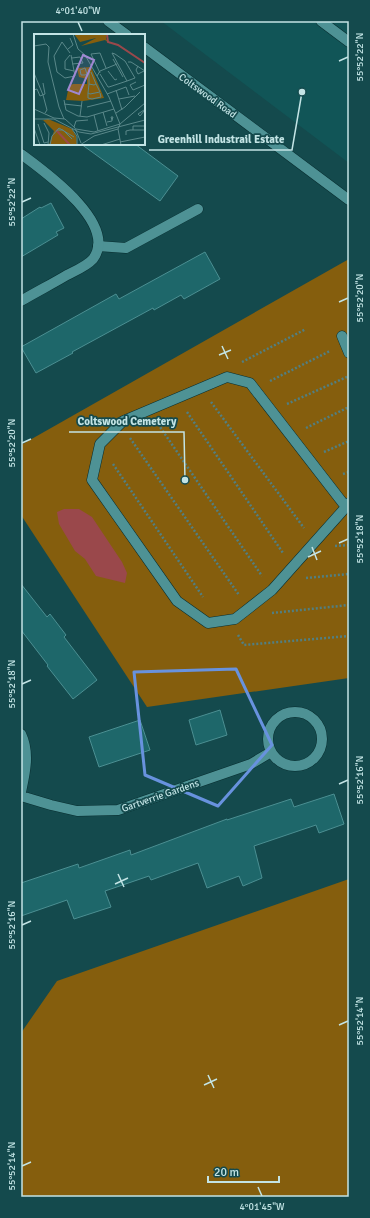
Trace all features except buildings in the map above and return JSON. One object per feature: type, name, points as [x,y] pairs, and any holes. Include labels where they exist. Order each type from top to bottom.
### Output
[{"type":"street","points":[[108,21],[126,34]]},
{"type":"street","points":[[321,21],[349,42]]},
{"type":"street","name":"Coltswood Road","points":[[145,48],[349,200]]},
{"type":"street","points":[[21,154],[60,183],[82,207],[95,227],[98,246],[92,259],[82,267],[21,301]]},
{"type":"street","points":[[98,246],[126,248],[198,209]]},
{"type":"street","points":[[227,377],[232,379],[250,383],[347,505],[272,590],[235,619],[208,623],[177,601],[92,480],[100,444],[123,421],[227,377]]},
{"type":"street","points":[[296,711],[313,717],[318,724],[322,733],[320,751],[306,764],[297,766],[288,765],[280,762],[271,752],[268,748],[268,730],[272,722],[279,716],[287,712],[296,711]]},
{"type":"street","points":[[21,734],[27,762],[21,792]]},
{"type":"street","name":"Gartverrie Gardens","points":[[21,796],[51,806],[77,811],[118,810],[251,764],[271,752]]},
{"type":"path","points":[[232,379],[237,365],[306,329]]},
{"type":"path","points":[[256,390],[264,384],[345,345]]},
{"type":"path","points":[[273,412],[349,376]]},
{"type":"path","points":[[201,388],[314,542],[327,547],[349,545]]},
{"type":"path","points":[[178,398],[302,578],[349,574]]},
{"type":"path","points":[[291,436],[349,407]]},
{"type":"path","points":[[149,410],[272,590]]},
{"type":"path","points":[[120,424],[248,609],[269,613],[349,605]]},
{"type":"path","points":[[310,460],[349,441]]},
{"type":"path","points":[[100,444],[207,603],[236,632],[244,645],[349,636]]},
{"type":"highlighted area","points":[[236,669],[272,745],[218,806],[145,775],[134,672]]},
{"type":"shaded area","points":[[161,21],[349,21],[349,163]]},
{"type":"shaded area","points":[[349,259],[349,678],[147,707],[21,515],[21,445]]},
{"type":"shaded area","points":[[64,509],[79,509],[92,517],[122,562],[127,573],[125,583],[96,576],[85,559],[75,551],[59,524],[57,512]]},
{"type":"shaded area","points":[[349,879],[349,1197],[21,1197],[21,1033],[57,981]]},
{"type":"place","name":"Greenhill Industrail Estate","points":[[302,92]]},
{"type":"place","name":"Coltswood Cemetery","points":[[185,480]]}]
